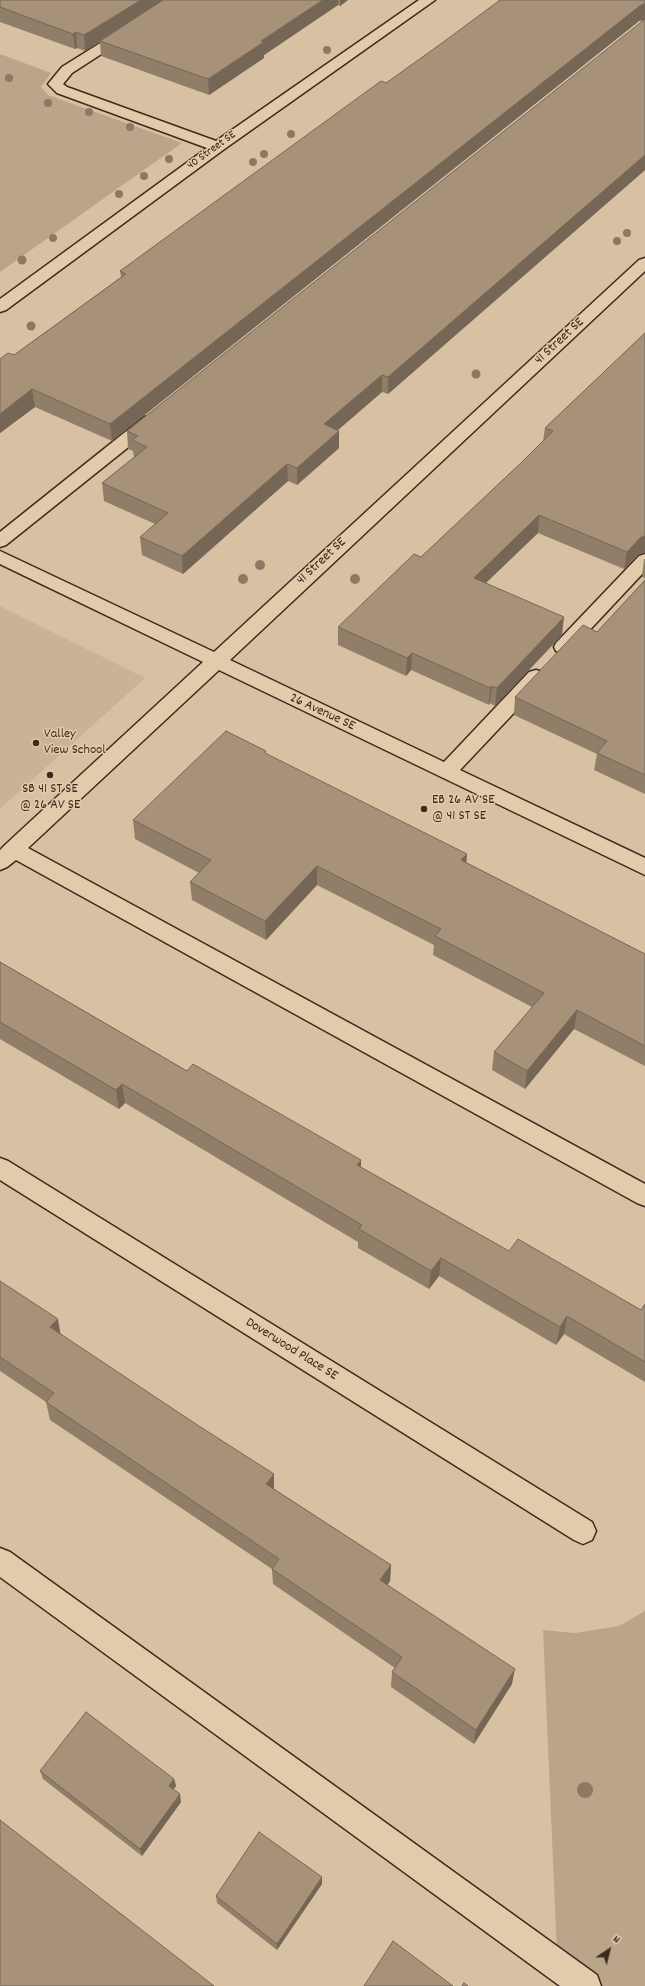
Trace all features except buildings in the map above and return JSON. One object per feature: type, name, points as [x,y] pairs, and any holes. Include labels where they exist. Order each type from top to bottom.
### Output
[{"type":"street","points":[[178,0],[67,70],[55,84],[62,90],[218,147]]},
{"type":"street","name":"40 Street SE","points":[[0,307],[218,147],[428,0]]},
{"type":"street","name":"41 Street SE","points":[[7,855],[645,263]]},
{"type":"street","points":[[0,541],[161,412]]},
{"type":"street","name":"26 Avenue SE","points":[[0,558],[645,867]]},
{"type":"street","points":[[446,772],[645,560]]},
{"type":"street","points":[[7,855],[645,1196]]},
{"type":"street","name":"Doverwood Place SE","points":[[0,1168],[583,1531]]},
{"type":"street","points":[[0,1561],[586,1986]]},
{"type":"shaded area","points":[[0,54],[51,73],[41,87],[48,95],[182,143],[0,272]]},
{"type":"shaded area","name":"Valley View School","points":[[0,606],[145,678],[0,809]]},
{"type":"shaded area","points":[[645,1611],[645,1986],[600,1986],[557,1954],[543,1630],[575,1633],[619,1626]]},
{"type":"place","name":"Valley View School","points":[[36,743]]},
{"type":"place","name":"SB 41 ST SE @ 26 AV SE","points":[[50,775]]},
{"type":"place","name":"EB 26 AV SE @ 41 ST SE","points":[[424,809]]}]
